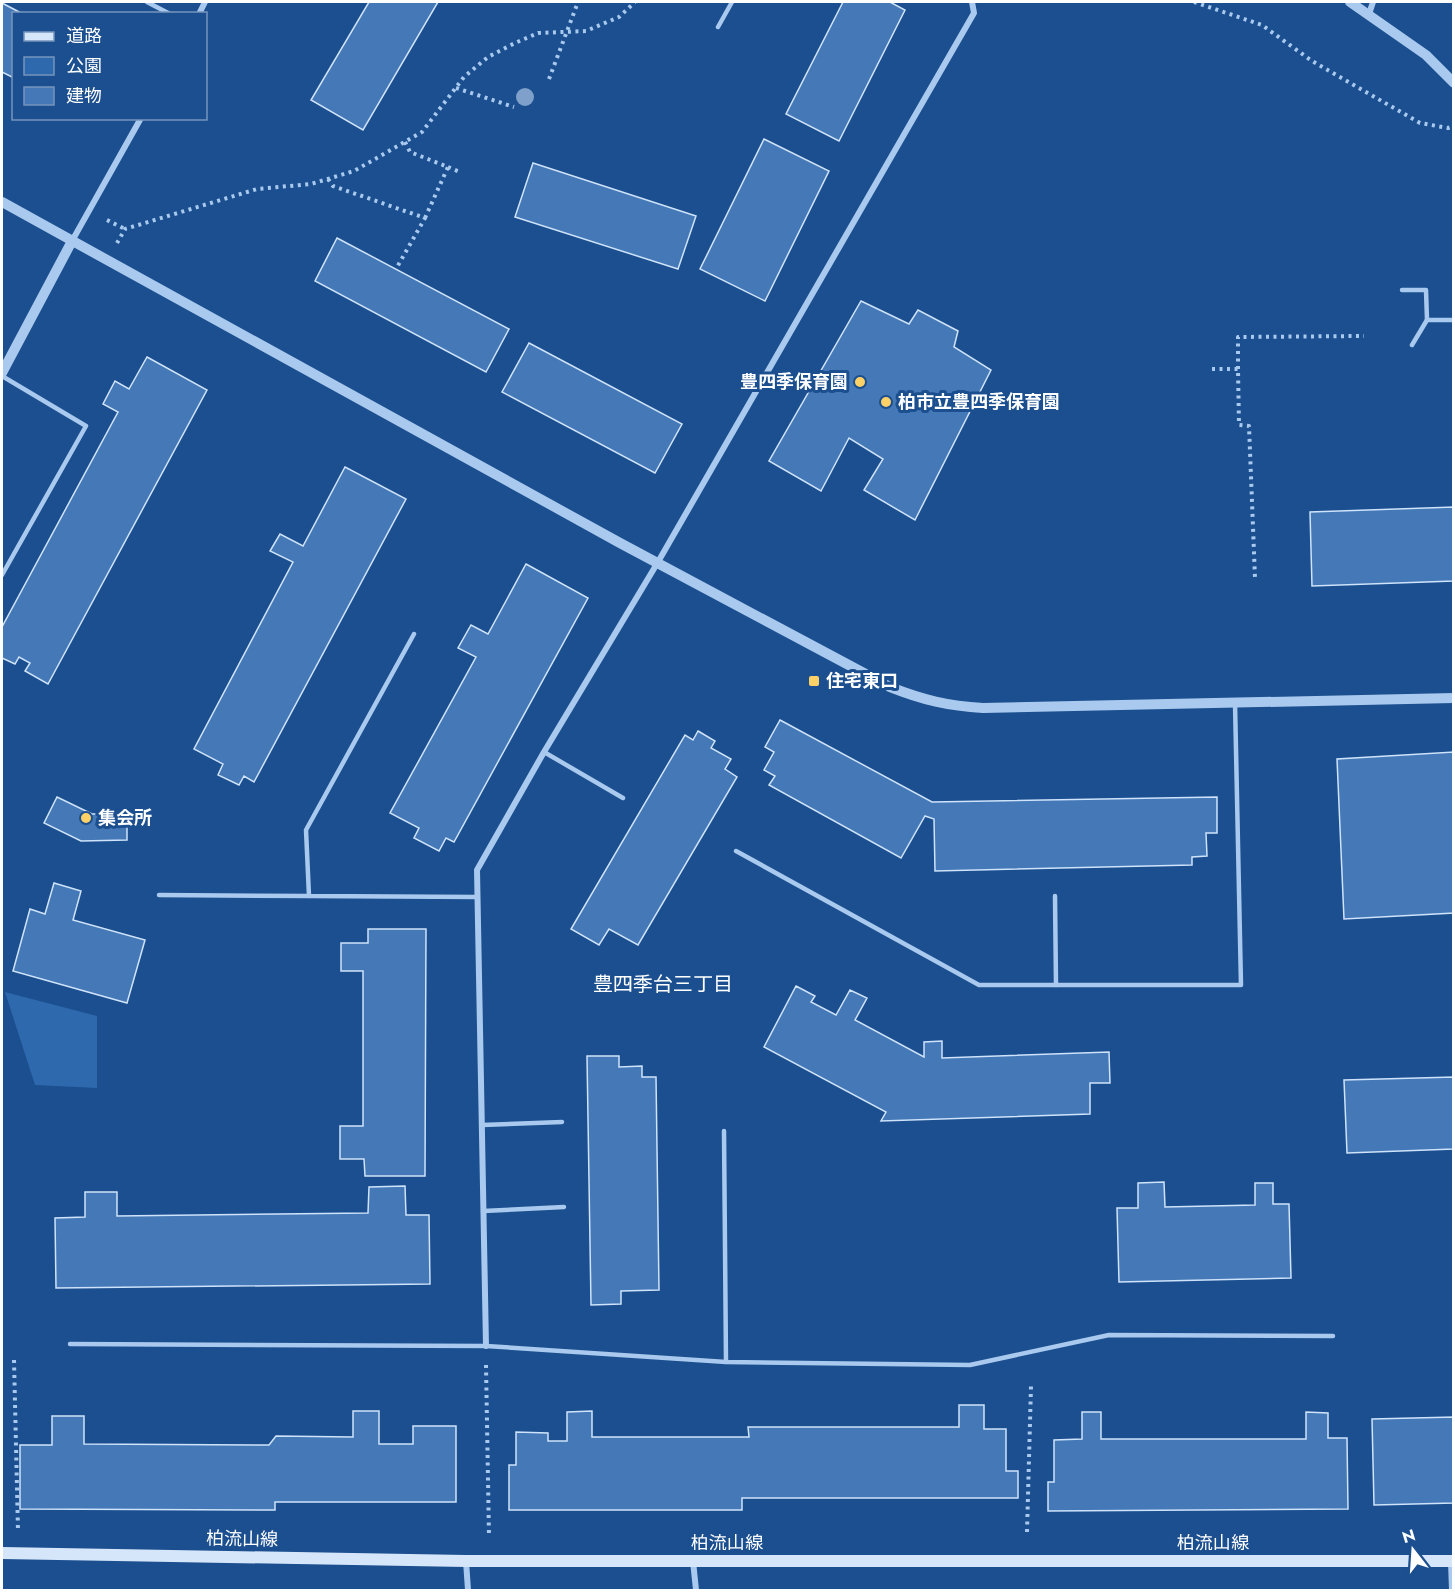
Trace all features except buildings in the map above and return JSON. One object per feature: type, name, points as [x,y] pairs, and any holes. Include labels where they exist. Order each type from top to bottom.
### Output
[{"type":"main road","name":"柏流山線","points":[[2,1553],[466,1561],[1452,1562]]},
{"type":"street","points":[[486,1346],[477,870],[544,752],[658,562],[974,13],[972,2]]},
{"type":"street","points":[[1350,2],[1426,55],[1454,83]]},
{"type":"street","points":[[1369,14],[1373,2]]},
{"type":"street","points":[[2,375],[72,241],[140,120]]},
{"type":"street","points":[[2,202],[658,562],[890,687],[924,700],[983,708],[1454,698]]},
{"type":"street","points":[[466,1561],[468,1590]]},
{"type":"street","points":[[693,1561],[696,1590]]},
{"type":"street","points":[[1452,1562],[1452,1590]]},
{"type":"lane","points":[[147,2],[166,12]]},
{"type":"lane","points":[[718,27],[732,2]]},
{"type":"lane","points":[[1402,290],[1426,290],[1427,320],[1412,345]]},
{"type":"lane","points":[[1427,320],[1454,320]]},
{"type":"lane","points":[[2,375],[86,426],[2,575]]},
{"type":"lane","points":[[309,896],[306,830],[414,634]]},
{"type":"lane","points":[[736,851],[979,985],[1241,985],[1235,703]]},
{"type":"lane","points":[[544,752],[623,798]]},
{"type":"lane","points":[[159,895],[477,897]]},
{"type":"lane","points":[[1055,896],[1056,985]]},
{"type":"lane","points":[[482,1125],[562,1122]]},
{"type":"lane","points":[[724,1131],[726,1362]]},
{"type":"lane","points":[[483,1210],[564,1207]]},
{"type":"lane","points":[[70,1344],[486,1346],[726,1362],[970,1365],[1109,1335],[1333,1336]]},
{"type":"path","points":[[549,79],[578,2]]},
{"type":"path","points":[[106,261],[125,229],[257,189],[311,184],[354,171],[422,132],[464,77],[488,57],[538,33],[586,31],[619,17],[636,2]]},
{"type":"path","points":[[1194,2],[1262,25],[1312,61],[1420,123],[1448,128],[1454,126]]},
{"type":"path","points":[[456,88],[514,107]]},
{"type":"path","points":[[405,142],[410,152],[460,172]]},
{"type":"path","points":[[396,269],[425,218],[448,167]]},
{"type":"path","points":[[328,179],[333,186],[425,218]]},
{"type":"path","points":[[1255,578],[1249,426],[1239,425],[1238,337],[1364,336]]},
{"type":"path","points":[[1212,369],[1238,369]]},
{"type":"path","points":[[486,1346],[489,1538]]},
{"type":"path","points":[[14,1360],[18,1538]]},
{"type":"path","points":[[1027,1532],[1031,1386]]},
{"type":"green space","points":[[5,992],[97,1016],[97,1088],[35,1085]]},
{"type":"place","name":"豊四季保育園","points":[[860,382]]},
{"type":"place","name":"柏市立豊四季保育園","points":[[886,402]]},
{"type":"place","name":"住宅東口","points":[[814,681]]},
{"type":"place","name":"集会所","points":[[86,818]]},
{"type":"district","name":"豊四季台三丁目","points":[[663,984]]}]
